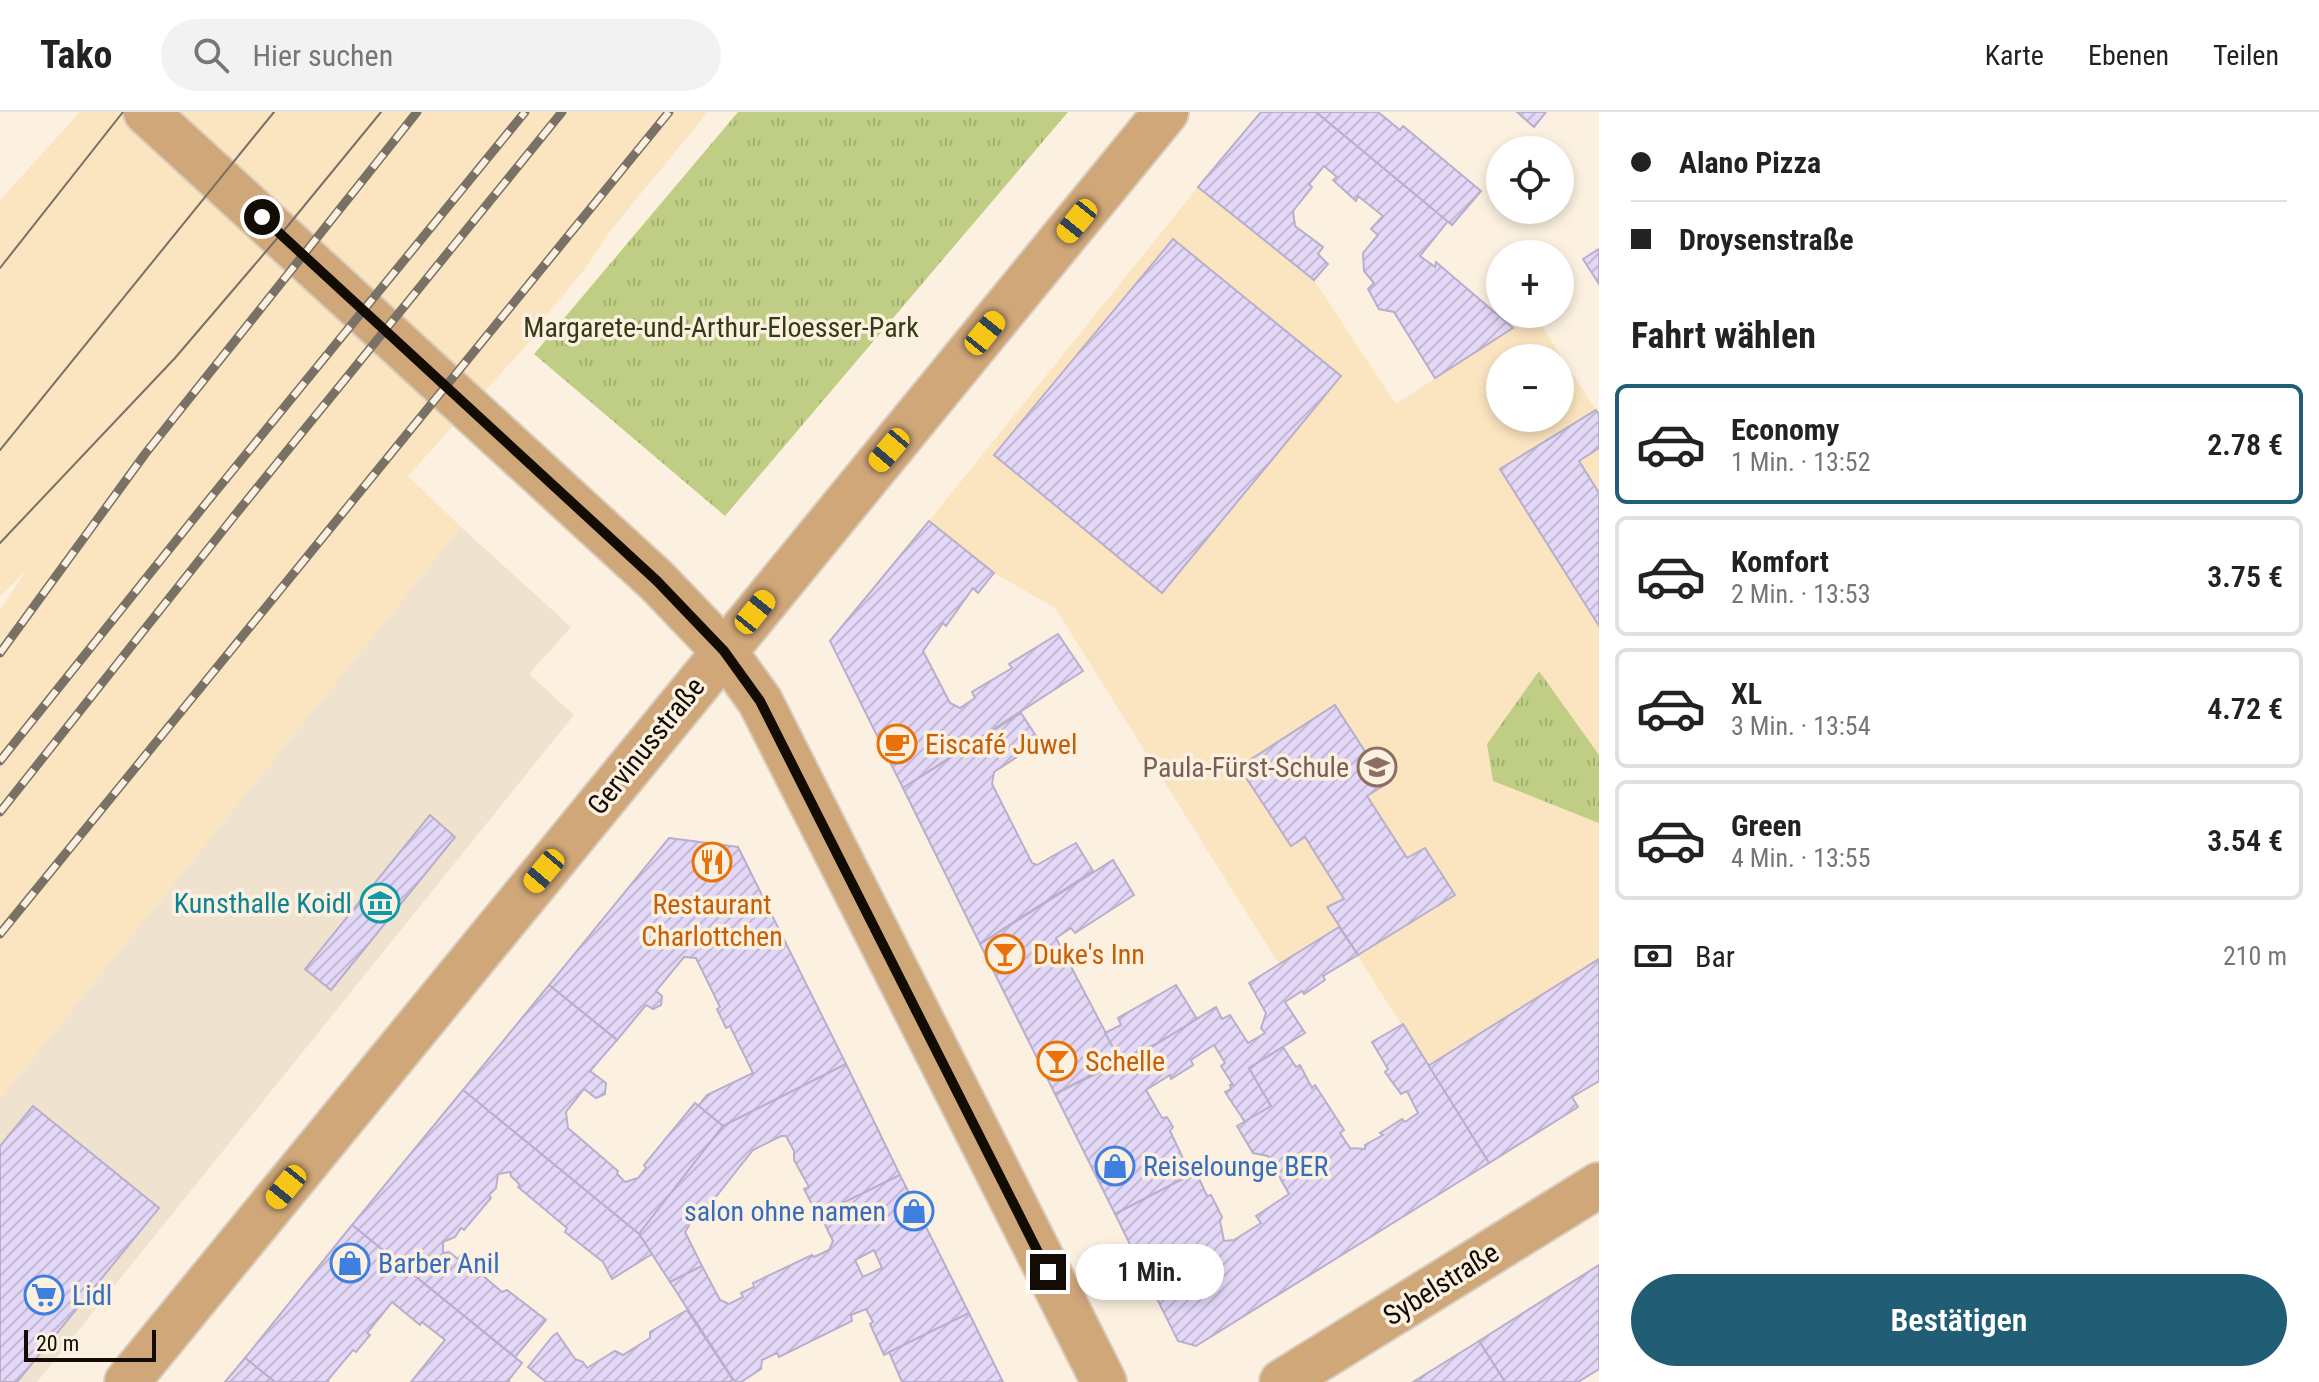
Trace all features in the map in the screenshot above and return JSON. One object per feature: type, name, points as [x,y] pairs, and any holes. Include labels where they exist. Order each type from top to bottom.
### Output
[{"type":"street","points":[[146,112],[657,581],[724,651],[760,701],[1104,1382]]},
{"type":"street","name":"Gervinusstraße","points":[[127,1382],[1166,112]]},
{"type":"street","name":"Sybelstraße","points":[[1282,1382],[1599,1185]]},
{"type":"shaded area","points":[[80,112],[708,112],[611,230],[587,266],[538,326],[532,339],[408,476],[461,527],[0,1099],[0,610],[26,571],[0,596],[0,200]]},
{"type":"shaded area","name":"Paula-Fürst-Schule","points":[[1198,187],[1314,280],[1396,404],[1486,345],[1486,432],[1574,432],[1574,376],[1599,415],[1599,1081],[1572,1097],[1428,1066],[1339,927],[1280,966],[1055,608],[994,573],[929,521]]},
{"type":"shaded area","name":"Paula-Fürst-Schule","points":[[1513,328],[1543,328],[1553,344],[1488,344]]},
{"type":"shaded area","points":[[461,527],[571,627],[529,674],[574,715],[37,1382],[0,1382],[0,1099]]},
{"type":"green space","name":"Margarete-und-Arthur-Eloesser-Park","points":[[738,112],[1068,112],[725,516],[534,354]]},
{"type":"green space","points":[[1539,671],[1599,755],[1599,823],[1493,781],[1487,744]]},
{"type":"building","points":[[1261,112],[1316,112],[1448,221],[1420,256],[1435,267],[1436,262],[1486,305],[1486,328],[1513,328],[1435,378],[1394,312],[1379,309],[1368,289],[1374,283],[1364,271],[1363,253],[1378,235],[1371,229],[1383,216],[1358,196],[1356,201],[1333,180],[1337,177],[1324,166],[1293,211],[1295,226],[1323,247],[1318,254],[1328,264],[1314,280],[1198,187]]},
{"type":"building","points":[[1316,112],[1378,112],[1400,130],[1403,126],[1481,191],[1452,225]]},
{"type":"building","points":[[1517,112],[1546,112],[1534,127]]},
{"type":"building","points":[[1173,239],[1341,376],[1162,593],[994,455]]},
{"type":"building","points":[[1599,249],[1599,284],[1583,259]]},
{"type":"building","points":[[1596,410],[1599,415],[1599,448],[1579,461],[1599,493],[1599,626],[1500,469],[1560,432],[1574,432],[1574,424]]},
{"type":"building","points":[[929,521],[994,573],[978,593],[973,588],[946,626],[943,623],[923,651],[950,703],[960,708],[975,698],[972,692],[1012,668],[1009,664],[1058,634],[1083,671],[903,788],[830,641]]},
{"type":"building","points":[[1335,705],[1386,784],[1367,796],[1407,858],[1425,848],[1455,895],[1358,955],[1327,907],[1344,899],[1305,837],[1291,846],[1239,767]]},
{"type":"building","points":[[1021,713],[1040,742],[994,772],[992,784],[1032,863],[1037,865],[1076,843],[1093,871],[980,944],[903,788]]},
{"type":"building","name":"Kunsthalle Koidl","points":[[430,815],[455,837],[331,990],[305,969]]},
{"type":"building","points":[[669,838],[738,847],[846,1064],[723,1126],[698,1106],[707,1095],[753,1073],[730,1026],[726,1028],[717,1009],[720,1007],[696,958],[684,957],[656,991],[662,996],[661,1005],[653,1009],[646,1005],[617,1040],[549,985]]},
{"type":"building","points":[[1113,860],[1134,895],[1075,933],[1071,928],[1056,938],[1120,1060],[1055,1094],[980,944]]},
{"type":"building","points":[[1339,927],[1358,955],[1323,976],[1325,980],[1304,994],[1302,991],[1285,1002],[1305,1033],[1249,1068],[1271,1106],[1245,1122],[1225,1092],[1233,1085],[1221,1066],[1225,1063],[1214,1045],[1191,1060],[1193,1065],[1146,1090],[1162,1118],[1167,1117],[1173,1127],[1170,1131],[1191,1175],[1115,1214],[1055,1094],[1156,1044],[1216,1007],[1222,1019],[1230,1015],[1248,1043],[1265,1033],[1261,1028],[1266,1013],[1249,983]]},
{"type":"building","points":[[1599,959],[1599,1081],[1572,1097],[1578,1107],[1489,1163],[1428,1066]]},
{"type":"building","points":[[549,985],[617,1040],[590,1071],[606,1083],[605,1094],[596,1098],[584,1089],[566,1112],[568,1128],[618,1171],[617,1174],[625,1182],[638,1178],[646,1168],[644,1165],[695,1103],[723,1126],[639,1234],[463,1090]]},
{"type":"building","points":[[1176,985],[1197,1019],[1156,1044],[1120,1060],[1105,1033],[1121,1025],[1118,1018]]},
{"type":"building","points":[[1403,1024],[1489,1163],[1196,1346],[1178,1341],[1115,1214],[1196,1172],[1207,1196],[1211,1195],[1222,1217],[1224,1241],[1234,1240],[1261,1223],[1256,1216],[1289,1194],[1268,1156],[1253,1153],[1237,1126],[1271,1106],[1249,1068],[1283,1047],[1296,1067],[1300,1065],[1312,1088],[1315,1085],[1344,1130],[1340,1133],[1350,1148],[1365,1149],[1365,1145],[1383,1135],[1380,1133],[1418,1113],[1407,1091],[1401,1094],[1385,1072],[1388,1069],[1372,1042]]},
{"type":"building","points":[[846,1064],[900,1175],[818,1216],[804,1189],[809,1187],[794,1160],[794,1151],[786,1136],[781,1136],[753,1150],[702,1214],[698,1211],[685,1232],[702,1266],[670,1282],[639,1234],[723,1126]]},
{"type":"building","points":[[463,1090],[639,1234],[652,1254],[612,1279],[603,1262],[565,1232],[567,1228],[518,1187],[520,1185],[510,1172],[498,1174],[496,1188],[489,1195],[491,1198],[464,1230],[461,1228],[455,1237],[443,1242],[443,1253],[449,1252],[458,1259],[460,1256],[502,1292],[507,1290],[546,1320],[515,1357],[352,1225]]},
{"type":"building","name":"Lidl","points":[[33,1106],[159,1208],[17,1382],[0,1382],[0,1146]]},
{"type":"building","points":[[900,1175],[969,1313],[884,1355],[866,1309],[851,1315],[852,1321],[779,1357],[777,1353],[762,1360],[761,1369],[741,1382],[735,1382],[670,1282],[702,1266],[720,1300],[729,1304],[743,1297],[741,1293],[754,1287],[753,1283],[829,1250],[833,1241],[820,1214]],"holes":[[[874,1250],[882,1268],[863,1277],[855,1260]]]},
{"type":"building","points":[[352,1225],[522,1363],[510,1382],[411,1382],[445,1340],[392,1302],[367,1333],[370,1335],[356,1352],[353,1350],[329,1382],[275,1382],[245,1358]]},
{"type":"building","points":[[1599,1265],[1599,1369],[1578,1382],[1505,1382],[1479,1341]]},
{"type":"building","points":[[687,1310],[733,1380],[546,1382],[528,1367],[557,1333],[575,1359],[587,1368],[615,1351],[623,1355],[650,1338],[650,1332]]},
{"type":"building","points":[[969,1313],[1003,1382],[902,1382],[889,1352]]},
{"type":"building","points":[[1479,1341],[1505,1382],[1413,1382]]},
{"type":"building","points":[[245,1358],[275,1382],[225,1382]]},
{"type":"tram line","points":[[0,268],[123,112]]},
{"type":"tram line","points":[[0,450],[274,112]]},
{"type":"tram line","points":[[0,543],[175,358],[381,112]]},
{"type":"railway","points":[[0,653],[145,454],[417,112]]},
{"type":"railway","points":[[0,761],[525,112]]},
{"type":"railway","points":[[0,812],[235,515],[562,112]]},
{"type":"railway","points":[[0,934],[669,112]]},
{"type":"place","name":"Eiscafé Juwel","points":[[897,744]]},
{"type":"place","name":"Paula-Fürst-Schule","points":[[1377,767]]},
{"type":"place","name":"Restaurant Charlottchen","points":[[712,862]]},
{"type":"place","name":"Kunsthalle Koidl","points":[[380,903]]},
{"type":"place","name":"Duke's Inn","points":[[1005,954]]},
{"type":"place","name":"Schelle","points":[[1057,1061]]},
{"type":"place","name":"Reiselounge BER","points":[[1115,1166]]},
{"type":"place","name":"salon ohne namen","points":[[914,1211]]},
{"type":"place","name":"Barber Anil","points":[[350,1263]]},
{"type":"place","name":"Lidl","points":[[44,1295]]},
{"type":"route","points":[[262,217],[657,581],[724,651],[760,701],[1048,1272]]}]
